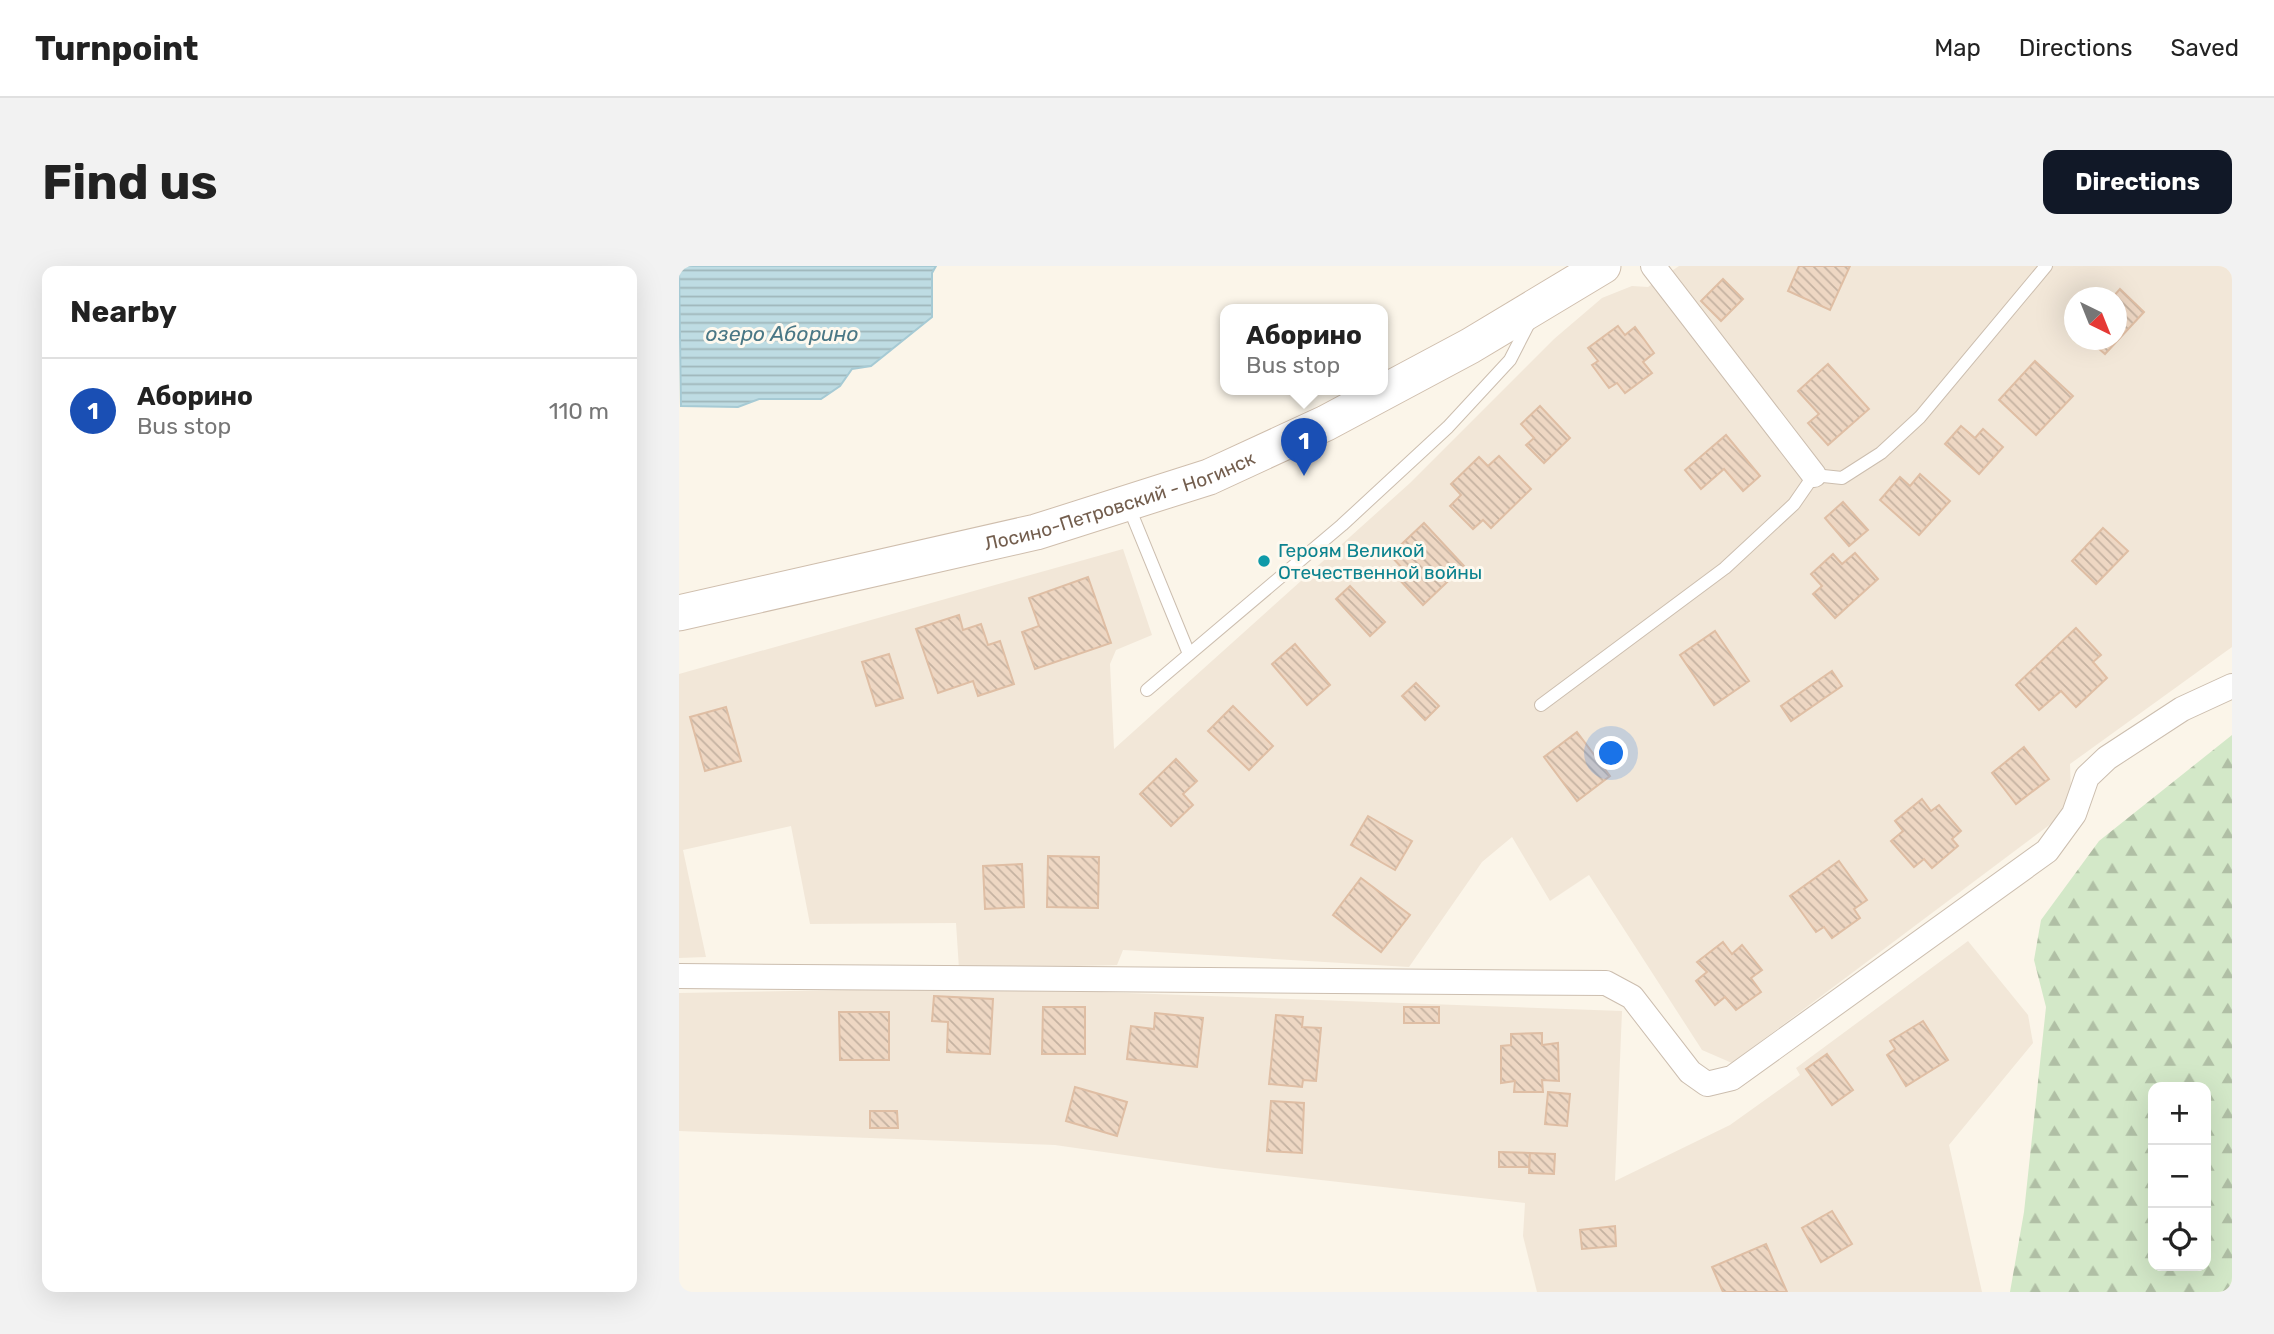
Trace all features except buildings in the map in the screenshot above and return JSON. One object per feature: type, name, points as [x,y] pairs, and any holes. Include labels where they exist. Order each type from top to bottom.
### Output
[{"type":"main road","name":"Лосино-Петровский - Ногинск","points":[[1388,390],[1470,346],[1602,266]]},
{"type":"main road","name":"Лосино-Петровский - Ногинск","points":[[679,613],[1036,532],[1127,504],[1209,477],[1326,423],[1378,395]]},
{"type":"street","points":[[1653,266],[1814,475]]},
{"type":"street","points":[[679,976],[1606,983],[1632,997],[1690,1072],[1707,1084],[1732,1078],[2047,851],[2074,814],[2087,777],[2107,758],[2182,709],[2232,686]]},
{"type":"lane","points":[[1541,705],[1725,568],[1794,504],[1814,475],[1842,478],[1881,453],[1920,417],[2046,266]]},
{"type":"lane","points":[[1147,690],[1342,525],[1448,426],[1510,360],[1539,304]]},
{"type":"lane","points":[[1127,504],[1189,654]]},
{"type":"shaded area","points":[[1679,266],[2232,266],[2232,647],[2070,764],[2071,792],[2064,814],[1732,1063],[1702,1050],[1589,875],[1550,901],[1512,837],[1482,862],[1409,967],[1123,950],[1117,965],[959,969],[956,923],[810,924],[791,826],[683,850],[706,957],[679,958],[679,674],[1123,549],[1152,635],[1116,650],[1110,664],[1114,749],[1410,483],[1554,339],[1602,298],[1632,286],[1648,287]]},
{"type":"shaded area","points":[[1968,941],[2028,1015],[2033,1043],[1949,1145],[1982,1292],[1537,1292],[1523,1236],[1525,1203],[1215,1168],[1055,1145],[679,1131],[679,993],[903,989],[1099,992],[1622,1011],[1615,1181],[1730,1125],[1800,1075],[1796,1068]]},
{"type":"green space","points":[[2232,735],[2232,1292],[2010,1292],[2024,1212],[2046,1007],[2034,960],[2041,920],[2099,841]]},
{"type":"water","name":"озеро Аборино","points":[[679,266],[936,266],[932,273],[932,317],[871,366],[852,369],[840,386],[821,399],[759,399],[738,407],[681,406]]},
{"type":"place","name":"Аборино","points":[[1304,476]]},
{"type":"place","name":"Героям Великой Отечественной войны","points":[[1264,561]]}]
